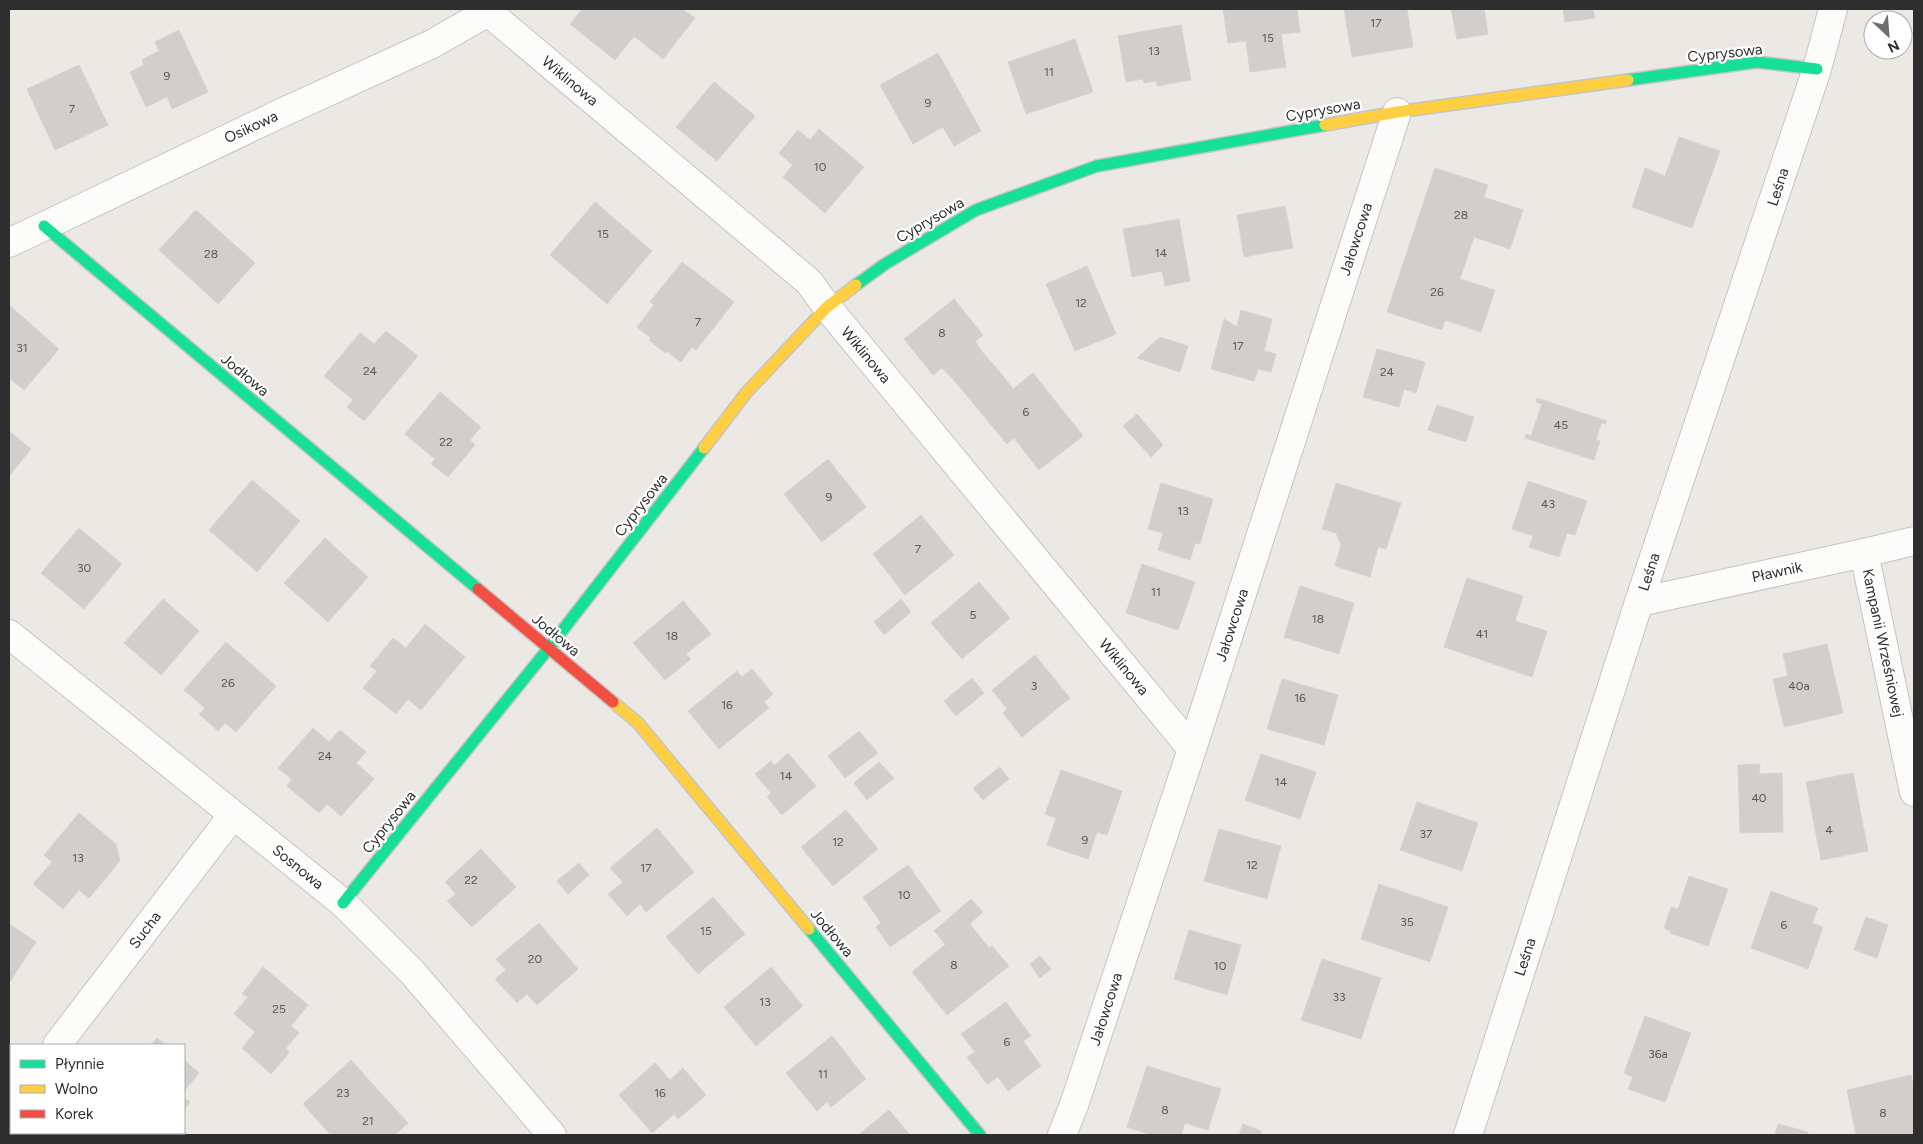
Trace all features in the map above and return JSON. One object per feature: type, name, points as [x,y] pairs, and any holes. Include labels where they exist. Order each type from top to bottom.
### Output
[{"type":"street","name":"Leśna","points":[[1468,1135],[1639,602],[1817,69],[1833,9]]},
{"type":"street","name":"Osikowa","points":[[9,243],[277,115],[432,44],[490,10]]},
{"type":"street","name":"Wiklinowa","points":[[490,10],[808,282],[1192,749]]},
{"type":"street","name":"Cyprysowa","points":[[343,903],[548,649],[746,393],[827,307],[885,264],[976,210],[1098,166],[1397,112],[1757,62],[1817,69]]},
{"type":"street","name":"Jałowcowa","points":[[1062,1135],[1074,1105],[1192,749],[1397,112]]},
{"type":"street","name":"Jodłowa","points":[[44,226],[638,723],[980,1135]]},
{"type":"street","name":"Pławnik","points":[[1639,602],[1864,553],[1914,540]]},
{"type":"street","name":"Kampanii Wrześniowej","points":[[1864,553],[1914,792]]},
{"type":"street","name":"Sosnowa","points":[[9,634],[343,903],[412,972],[552,1135]]},
{"type":"street","name":"Sucha","points":[[58,1044],[233,815]]},
{"type":"building","points":[[582,9],[682,9],[695,18],[663,59],[634,36],[615,60],[570,24]]},
{"type":"building","points":[[1223,9],[1297,9],[1300,32],[1281,34],[1286,67],[1250,72],[1246,41],[1228,43]]},
{"type":"building","points":[[1344,9],[1407,9],[1413,47],[1352,57]]},
{"type":"building","points":[[1451,9],[1484,9],[1488,34],[1457,39]]},
{"type":"building","points":[[1563,9],[1593,9],[1595,18],[1565,22]]},
{"type":"building","points":[[1181,25],[1191,80],[1157,86],[1156,81],[1144,83],[1143,79],[1126,82],[1118,36]]},
{"type":"building","points":[[179,30],[208,92],[172,109],[167,97],[146,107],[130,72],[144,65],[142,60],[159,51],[155,42]]},
{"type":"building","points":[[1075,39],[1093,92],[1026,114],[1008,62]]},
{"type":"building","points":[[938,53],[981,131],[954,146],[943,127],[913,144],[880,85]]},
{"type":"building","points":[[79,65],[108,125],[55,150],[27,89]]},
{"type":"building","points":[[714,82],[755,116],[717,161],[676,127]]},
{"type":"building","points":[[819,129],[864,167],[825,213],[783,177],[793,165],[779,153],[798,130],[810,140]]},
{"type":"building","points":[[1679,137],[1720,151],[1692,228],[1632,207],[1645,168],[1665,176]]},
{"type":"building","points":[[1435,168],[1488,185],[1484,197],[1523,210],[1510,249],[1474,237],[1460,279],[1495,290],[1481,332],[1445,320],[1442,330],[1387,312]]},
{"type":"building","points":[[595,202],[652,251],[607,304],[550,255]]},
{"type":"building","points":[[1285,206],[1293,248],[1244,257],[1237,215]]},
{"type":"building","points":[[196,210],[255,263],[218,304],[159,250]]},
{"type":"building","points":[[1179,219],[1190,281],[1165,286],[1162,271],[1132,277],[1123,229]]},
{"type":"building","points":[[682,262],[734,302],[696,350],[692,347],[681,362],[666,351],[665,353],[637,327],[654,305],[650,302]]},
{"type":"building","points":[[1087,266],[1116,334],[1075,351],[1046,284]]},
{"type":"building","points":[[954,299],[983,335],[933,375],[904,339]]},
{"type":"building","points":[[9,305],[59,349],[24,390],[9,378]]},
{"type":"building","points":[[1241,310],[1272,319],[1264,351],[1276,354],[1271,372],[1258,369],[1254,381],[1211,369],[1224,319],[1237,327]]},
{"type":"building","points":[[386,331],[418,356],[364,421],[347,407],[353,400],[324,376],[360,333],[374,344]]},
{"type":"building","points":[[1160,337],[1188,346],[1180,372],[1137,358]]},
{"type":"building","points":[[975,341],[984,354],[953,379],[942,368]]},
{"type":"building","points":[[1377,349],[1425,362],[1416,393],[1404,389],[1399,407],[1363,397]]},
{"type":"building","points":[[984,354],[999,371],[968,397],[953,379]]},
{"type":"building","points":[[999,371],[1013,389],[1033,373],[1083,436],[1039,470],[1014,438],[1007,444],[968,397]]},
{"type":"building","points":[[440,392],[481,427],[470,440],[475,445],[448,477],[431,464],[435,459],[405,434]]},
{"type":"building","points":[[1537,398],[1607,421],[1605,424],[1601,423],[1596,440],[1600,441],[1594,460],[1525,438],[1526,434],[1531,436],[1542,404],[1536,402]]},
{"type":"building","points":[[1437,405],[1474,417],[1466,442],[1428,430]]},
{"type":"building","points":[[1137,414],[1163,445],[1151,457],[1123,426]]},
{"type":"building","points":[[9,431],[31,449],[9,476]]},
{"type":"building","points":[[828,459],[866,507],[822,542],[784,494]]},
{"type":"building","points":[[252,480],[300,521],[257,572],[209,530]]},
{"type":"building","points":[[1528,481],[1587,501],[1575,535],[1567,533],[1559,557],[1529,547],[1533,536],[1512,529]]},
{"type":"building","points":[[1161,483],[1213,499],[1200,544],[1195,543],[1190,560],[1158,550],[1163,533],[1148,529]]},
{"type":"building","points":[[1336,483],[1401,503],[1386,549],[1378,547],[1370,577],[1335,566],[1341,545],[1336,533],[1322,529]]},
{"type":"building","points":[[921,515],[954,555],[905,595],[873,554]]},
{"type":"building","points":[[79,528],[122,564],[84,609],[41,573]]},
{"type":"building","points":[[325,538],[368,577],[328,622],[284,583]]},
{"type":"building","points":[[1142,564],[1195,582],[1178,630],[1126,613]]},
{"type":"building","points":[[1467,578],[1523,596],[1515,621],[1547,631],[1532,677],[1444,647]]},
{"type":"building","points":[[979,582],[1010,618],[962,659],[931,623]]},
{"type":"building","points":[[1300,586],[1354,603],[1339,654],[1284,637]]},
{"type":"building","points":[[163,599],[199,631],[161,675],[124,643]]},
{"type":"building","points":[[901,599],[911,612],[884,635],[874,622]]},
{"type":"building","points":[[683,601],[711,634],[686,654],[691,659],[665,680],[633,643]]},
{"type":"building","points":[[425,624],[465,657],[421,710],[408,699],[396,714],[363,688],[377,671],[370,666],[393,638],[406,648]]},
{"type":"building","points":[[226,642],[276,686],[236,732],[225,723],[218,731],[199,714],[205,708],[184,690]]},
{"type":"building","points":[[1827,644],[1843,713],[1784,727],[1773,679],[1788,676],[1783,654]]},
{"type":"building","points":[[1035,655],[1070,698],[1022,737],[1003,713],[1007,709],[992,690]]},
{"type":"building","points":[[752,669],[773,694],[764,702],[769,708],[719,749],[688,711],[737,671],[742,677]]},
{"type":"building","points":[[972,678],[984,693],[956,716],[944,701]]},
{"type":"building","points":[[1282,679],[1338,695],[1324,745],[1267,729]]},
{"type":"building","points":[[313,728],[329,742],[340,730],[366,752],[356,763],[374,779],[341,816],[327,804],[319,813],[287,786],[292,779],[278,768]]},
{"type":"building","points":[[859,731],[878,753],[845,778],[828,756]]},
{"type":"building","points":[[788,753],[816,786],[782,815],[767,797],[771,793],[755,774],[771,761],[774,766]]},
{"type":"building","points":[[1261,754],[1316,772],[1300,819],[1245,800]]},
{"type":"building","points":[[879,762],[894,778],[867,800],[854,783]]},
{"type":"building","points":[[1760,764],[1759,774],[1782,773],[1783,832],[1740,833],[1738,765]]},
{"type":"building","points":[[1000,767],[1009,779],[983,800],[973,788]]},
{"type":"building","points":[[1061,770],[1122,791],[1107,835],[1097,832],[1088,859],[1047,845],[1056,818],[1045,814]]},
{"type":"building","points":[[1853,773],[1868,851],[1821,860],[1806,782]]},
{"type":"building","points":[[1417,802],[1478,823],[1462,871],[1400,850]]},
{"type":"building","points":[[846,810],[878,849],[833,886],[801,847]]},
{"type":"building","points":[[79,813],[116,844],[120,861],[89,898],[79,890],[63,909],[33,884],[52,862],[44,855]]},
{"type":"building","points":[[657,828],[694,872],[646,912],[640,904],[627,916],[608,894],[623,882],[610,868]]},
{"type":"building","points":[[1219,829],[1281,846],[1267,899],[1204,881]]},
{"type":"building","points":[[481,849],[516,887],[472,927],[447,901],[456,894],[445,882]]},
{"type":"building","points":[[579,863],[589,875],[568,894],[557,881]]},
{"type":"building","points":[[908,865],[941,911],[890,947],[876,927],[881,923],[863,897]]},
{"type":"building","points":[[1689,876],[1728,889],[1708,946],[1670,933],[1671,931],[1664,928],[1671,907],[1678,909]]},
{"type":"building","points":[[1379,884],[1448,907],[1430,962],[1361,939]]},
{"type":"building","points":[[1771,891],[1818,908],[1812,923],[1823,927],[1808,969],[1751,948]]},
{"type":"building","points":[[713,897],[745,934],[698,974],[666,937]]},
{"type":"building","points":[[971,899],[983,912],[946,945],[934,931]]},
{"type":"building","points":[[1866,917],[1888,925],[1877,958],[1854,950]]},
{"type":"building","points":[[539,923],[578,969],[537,1005],[527,994],[517,1003],[495,979],[506,970],[496,959]]},
{"type":"building","points":[[9,924],[36,942],[9,983]]},
{"type":"building","points":[[970,924],[989,948],[992,946],[1009,966],[947,1015],[912,972]]},
{"type":"building","points":[[1189,930],[1241,945],[1227,995],[1174,979]]},
{"type":"building","points":[[1040,956],[1051,969],[1040,978],[1030,964]]},
{"type":"building","points":[[1322,959],[1381,978],[1361,1039],[1301,1020]]},
{"type":"building","points":[[263,967],[308,1005],[291,1026],[299,1033],[286,1048],[289,1053],[271,1074],[242,1048],[255,1032],[234,1014],[248,997],[242,994]]},
{"type":"building","points":[[771,967],[803,1006],[756,1046],[724,1007]]},
{"type":"building","points":[[1006,1002],[1031,1036],[1023,1041],[1041,1066],[1008,1091],[998,1077],[987,1084],[967,1057],[975,1052],[961,1034]]},
{"type":"building","points":[[1645,1016],[1691,1033],[1665,1102],[1628,1089],[1633,1077],[1624,1073]]},
{"type":"building","points":[[832,1036],[866,1079],[831,1107],[827,1102],[817,1111],[786,1073]]},
{"type":"building","points":[[157,1038],[165,1044],[152,1044]]},
{"type":"building","points":[[351,1060],[377,1089],[329,1133],[303,1104]]},
{"type":"building","points":[[185,1061],[199,1073],[185,1090]]},
{"type":"building","points":[[655,1063],[670,1080],[683,1068],[706,1095],[678,1119],[674,1114],[652,1133],[619,1095]]},
{"type":"building","points":[[1147,1066],[1221,1089],[1208,1130],[1185,1123],[1181,1135],[1152,1135],[1127,1127]]},
{"type":"building","points":[[1911,1075],[1914,1089],[1914,1135],[1856,1135],[1847,1090]]},
{"type":"building","points":[[377,1089],[408,1123],[395,1135],[331,1135],[329,1133]]},
{"type":"building","points":[[185,1098],[190,1102],[185,1109]]},
{"type":"building","points":[[889,1110],[910,1135],[858,1135]]},
{"type":"building","points":[[1243,1124],[1261,1131],[1260,1135],[1239,1135]]},
{"type":"building","points":[[1778,1124],[1808,1132],[1807,1135],[1775,1135]]},
{"type":"building","points":[[136,1134],[137,1135],[64,1135]]},
{"type":"traffic: fast","points":[[1628,80],[1757,62],[1817,69]]},
{"type":"traffic: fast","points":[[856,285],[885,264],[976,210],[1097,166],[1325,125]]},
{"type":"traffic: fast","points":[[44,226],[478,589]]},
{"type":"traffic: fast","points":[[343,903],[548,649],[704,448]]},
{"type":"traffic: fast","points":[[809,929],[980,1135]]},
{"type":"traffic: slow","points":[[1325,125],[1397,112],[1628,80]]},
{"type":"traffic: slow","points":[[704,448],[746,393],[827,307],[856,285]]},
{"type":"traffic: slow","points":[[613,702],[638,723],[809,929]]},
{"type":"traffic: jam","points":[[478,589],[613,702]]}]
